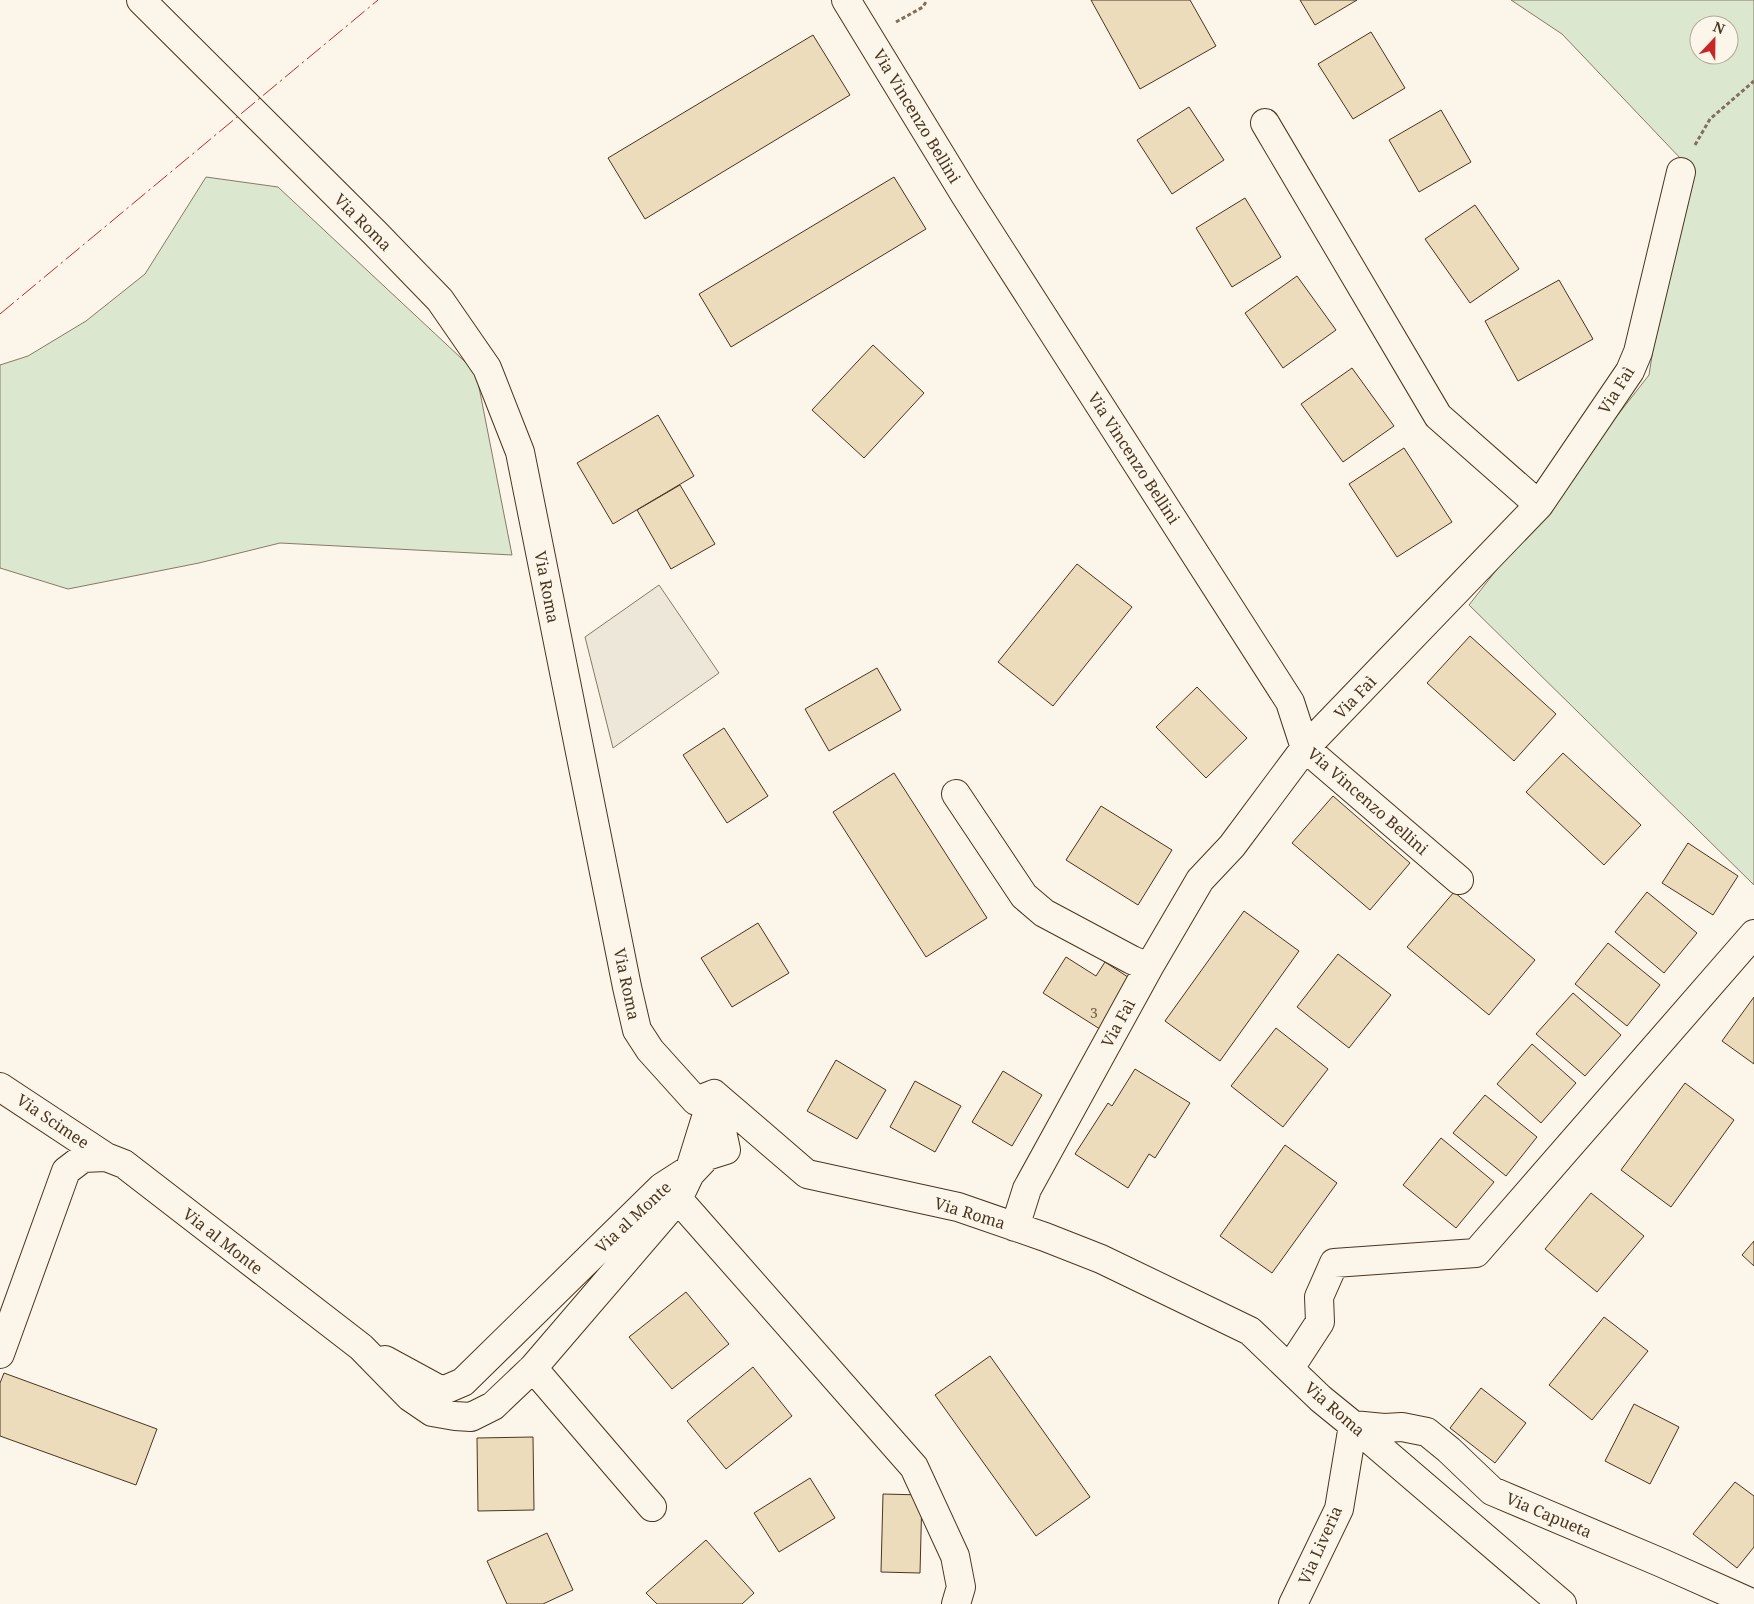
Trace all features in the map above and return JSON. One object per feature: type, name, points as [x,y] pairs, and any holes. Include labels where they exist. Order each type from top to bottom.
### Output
[{"type":"street","name":"Via Roma","points":[[141,0],[440,300],[487,368],[520,452],[626,986],[637,1030],[650,1050],[696,1101],[714,1094],[807,1174],[958,1207],[1015,1227],[1101,1259],[1250,1331],[1321,1399],[1562,1604]]},
{"type":"street","name":"Via Vincenzo Bellini","points":[[846,0],[965,195],[1290,702],[1305,748],[1459,880]]},
{"type":"street","points":[[1265,123],[1438,416],[1539,505]]},
{"type":"street","name":"Via Faì","points":[[1015,1227],[1027,1189],[1149,966],[1200,880],[1232,846],[1305,748],[1539,505],[1630,371],[1638,352],[1681,172]]},
{"type":"street","points":[[956,794],[1024,896],[1044,914],[1132,960],[1149,966]]},
{"type":"street","points":[[1290,1368],[1320,1322],[1319,1297],[1334,1263],[1476,1253],[1754,934]]},
{"type":"street","name":"Via Scimee","points":[[0,1087],[106,1157]]},
{"type":"street","name":"Via al Monte","points":[[106,1157],[124,1164],[361,1347],[410,1397],[432,1412],[471,1417],[493,1406],[533,1368],[678,1199],[690,1174],[707,1156],[726,1150],[714,1094]]},
{"type":"street","name":"Via al Monte","points":[[361,1347],[442,1391],[463,1382],[662,1187],[690,1169],[714,1094]]},
{"type":"street","points":[[0,1354],[66,1171],[83,1158],[106,1157]]},
{"type":"street","points":[[678,1199],[914,1467],[955,1556],[961,1588],[956,1604]]},
{"type":"street","points":[[533,1368],[652,1507]]},
{"type":"street","points":[[455,1416],[463,1382]]},
{"type":"street","name":"Via Capueta","points":[[1353,1425],[1384,1428],[1402,1427],[1427,1432],[1492,1491],[1754,1604]]},
{"type":"street","name":"Via Liveria","points":[[1293,1604],[1339,1509],[1353,1425]]},
{"type":"path","points":[[869,37],[923,7],[927,0]]},
{"type":"path","points":[[1681,172],[1710,119],[1754,81]]},
{"type":"green space","points":[[1511,0],[1754,0],[1754,885],[1469,605],[1649,375],[1682,160],[1562,34]]},
{"type":"green space","points":[[206,177],[278,187],[476,372],[512,555],[280,543],[199,563],[68,589],[0,568],[0,365],[28,356],[86,321],[145,274]]},
{"type":"shaded area","points":[[659,585],[719,673],[613,748],[585,637]]},
{"type":"building","points":[[1091,0],[1190,0],[1216,46],[1140,89]]},
{"type":"building","points":[[1300,0],[1357,0],[1315,25]]},
{"type":"building","points":[[1371,32],[1405,88],[1353,119],[1318,64]]},
{"type":"building","points":[[813,35],[850,95],[645,219],[608,158]]},
{"type":"building","points":[[1189,107],[1224,160],[1172,194],[1137,140]]},
{"type":"building","points":[[1441,110],[1471,162],[1419,192],[1389,140]]},
{"type":"building","points":[[894,177],[926,229],[731,347],[699,294]]},
{"type":"building","points":[[1245,198],[1281,257],[1232,287],[1196,228]]},
{"type":"building","points":[[1475,205],[1519,269],[1470,303],[1425,239]]},
{"type":"building","points":[[1297,276],[1336,330],[1283,368],[1245,313]]},
{"type":"building","points":[[1559,280],[1593,339],[1518,381],[1485,321]]},
{"type":"building","points":[[873,345],[924,393],[864,458],[812,410]]},
{"type":"building","points":[[1352,368],[1394,426],[1343,462],[1301,404]]},
{"type":"building","points":[[658,415],[694,476],[613,524],[577,463]]},
{"type":"building","points":[[1404,448],[1452,522],[1397,557],[1349,484]]},
{"type":"building","points":[[680,485],[715,544],[671,569],[637,510]]},
{"type":"building","points":[[1077,564],[1132,607],[1053,706],[998,662]]},
{"type":"building","points":[[1470,636],[1556,714],[1514,761],[1427,683]]},
{"type":"building","points":[[877,668],[901,710],[829,751],[805,709]]},
{"type":"building","points":[[1197,687],[1247,738],[1206,778],[1156,727]]},
{"type":"building","points":[[724,728],[768,796],[727,823],[683,755]]},
{"type":"building","points":[[1563,753],[1641,825],[1604,865],[1526,792]]},
{"type":"building","points":[[894,773],[987,918],[926,957],[833,812]]},
{"type":"building","points":[[1333,796],[1410,863],[1370,910],[1292,843]]},
{"type":"building","points":[[1101,806],[1172,850],[1138,905],[1066,860]]},
{"type":"building","points":[[1688,843],[1738,876],[1713,915],[1662,883]]},
{"type":"building","points":[[1454,892],[1535,960],[1489,1015],[1407,947]]},
{"type":"building","points":[[1647,892],[1697,933],[1664,973],[1615,932]]},
{"type":"building","points":[[1244,911],[1299,951],[1220,1061],[1165,1021]]},
{"type":"building","points":[[758,923],[789,973],[732,1007],[701,958]]},
{"type":"building","points":[[1608,943],[1660,985],[1627,1026],[1575,984]]},
{"type":"building","points":[[1338,954],[1391,995],[1349,1048],[1297,1007]]},
{"type":"building","points":[[1066,957],[1096,976],[1105,962],[1134,981],[1103,1031],[1043,993]]},
{"type":"building","points":[[1573,993],[1621,1035],[1585,1076],[1536,1034]]},
{"type":"building","points":[[1754,997],[1754,1064],[1722,1041]]},
{"type":"building","points":[[1276,1028],[1328,1069],[1283,1127],[1231,1086]]},
{"type":"building","points":[[1532,1044],[1576,1083],[1541,1123],[1497,1084]]},
{"type":"building","points":[[836,1060],[886,1090],[857,1139],[807,1111]]},
{"type":"building","points":[[1135,1069],[1190,1103],[1155,1158],[1149,1154],[1128,1188],[1075,1154],[1108,1103],[1112,1106]]},
{"type":"building","points":[[1003,1071],[1042,1095],[1012,1146],[972,1122]]},
{"type":"building","points":[[915,1081],[961,1106],[935,1152],[890,1127]]},
{"type":"building","points":[[1685,1083],[1734,1120],[1671,1207],[1621,1170]]},
{"type":"building","points":[[1485,1095],[1537,1137],[1506,1176],[1453,1133]]},
{"type":"building","points":[[1441,1138],[1494,1182],[1456,1228],[1403,1185]]},
{"type":"building","points":[[1285,1145],[1337,1183],[1272,1273],[1220,1236]]},
{"type":"building","points":[[1591,1193],[1644,1236],[1597,1292],[1545,1249]]},
{"type":"building","points":[[1754,1241],[1754,1266],[1742,1255]]},
{"type":"building","points":[[686,1292],[729,1344],[672,1389],[629,1337]]},
{"type":"building","points":[[1604,1317],[1648,1351],[1592,1420],[1549,1385]]},
{"type":"building","points":[[990,1356],[1090,1497],[1036,1536],[935,1395]]},
{"type":"building","points":[[753,1367],[792,1416],[726,1469],[687,1421]]},
{"type":"building","points":[[4,1373],[157,1429],[136,1485],[0,1436],[0,1383]]},
{"type":"building","points":[[1481,1388],[1526,1423],[1495,1463],[1450,1428]]},
{"type":"building","points":[[1634,1404],[1679,1427],[1650,1484],[1605,1461]]},
{"type":"building","points":[[533,1437],[534,1510],[478,1511],[477,1438]]},
{"type":"building","points":[[810,1478],[835,1518],[779,1552],[754,1513]]},
{"type":"building","points":[[1735,1482],[1754,1496],[1754,1547],[1737,1568],[1693,1534]]},
{"type":"building","points":[[883,1494],[922,1495],[920,1573],[881,1572]]},
{"type":"building","points":[[547,1533],[573,1590],[543,1604],[507,1604],[487,1561]]},
{"type":"building","points":[[706,1540],[754,1593],[742,1604],[657,1604],[646,1593]]},
{"type":"power","points":[[0,314],[378,0]]}]
